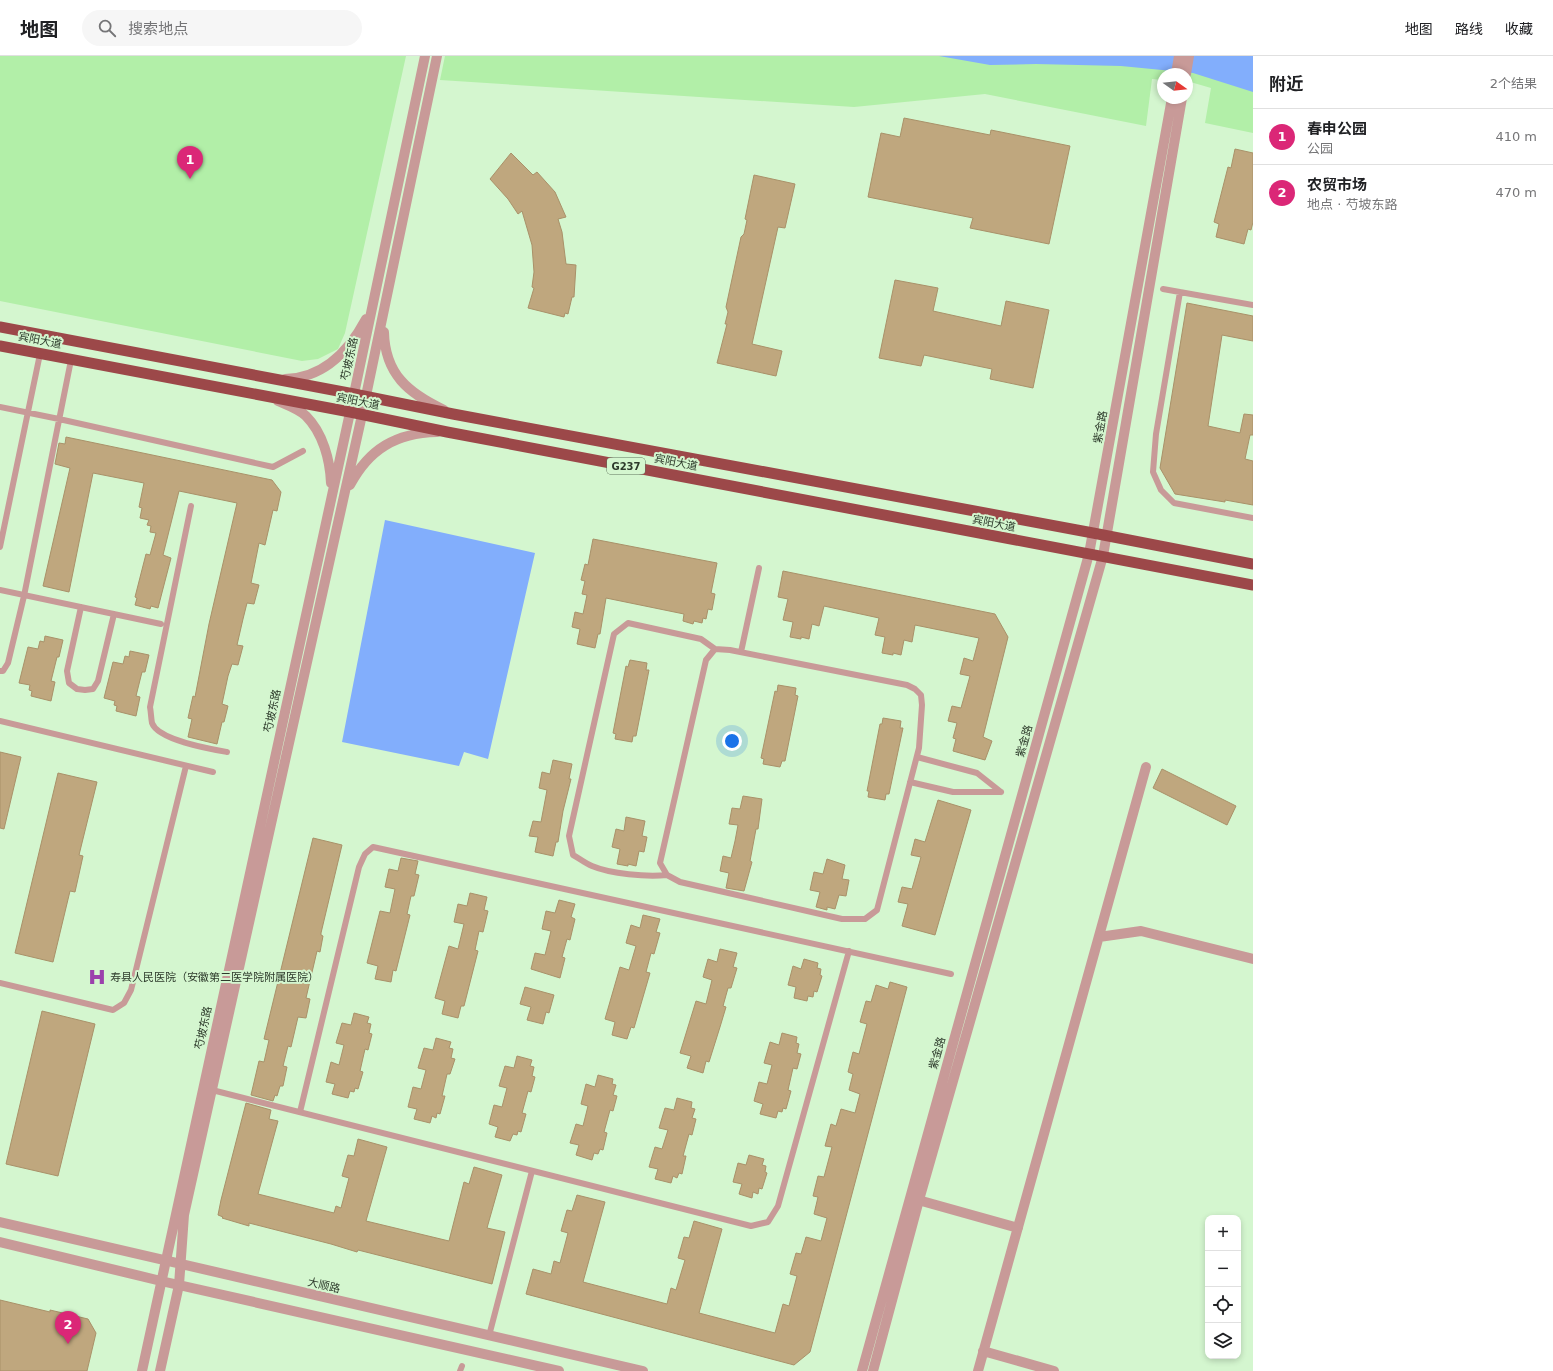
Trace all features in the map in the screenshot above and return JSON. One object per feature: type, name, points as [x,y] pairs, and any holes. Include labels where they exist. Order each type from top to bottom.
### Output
[{"type":"highway","name":"宾阳大道","points":[[0,328],[1106,535],[1253,564]]},
{"type":"highway","name":"宾阳大道","points":[[0,346],[1253,585]]},
{"type":"street","name":"芍坡东路","points":[[142,1371],[354,394],[425,56]]},
{"type":"street","name":"芍坡东路","points":[[160,1371],[179,1285],[184,1215],[344,498],[384,314],[437,56]]},
{"type":"street","points":[[1177,68],[1179,56]]},
{"type":"street","points":[[1187,68],[1189,56]]},
{"type":"street","points":[[872,1371],[919,1200],[1102,556],[1174,105]]},
{"type":"street","name":"紫金路","points":[[862,1371],[1089,554],[1174,105]]},
{"type":"street","points":[[272,379],[294,378],[311,374],[327,366],[341,355],[358,335],[371,310]]},
{"type":"street","points":[[384,314],[384,346],[398,379],[414,394],[453,414]]},
{"type":"street","points":[[271,398],[305,416],[316,430],[325,450],[330,471],[331,495]]},
{"type":"street","points":[[344,498],[358,470],[383,446],[404,436],[447,432]]},
{"type":"street","points":[[978,1371],[1146,767]]},
{"type":"street","points":[[1099,937],[1141,931],[1253,959]]},
{"type":"street","points":[[909,1198],[1018,1228]]},
{"type":"street","name":"大顺路","points":[[0,1222],[643,1371]]},
{"type":"street","points":[[0,1242],[161,1281],[559,1371]]},
{"type":"street","points":[[984,1351],[1054,1371]]},
{"type":"lane","points":[[1163,289],[1253,305]]},
{"type":"lane","points":[[1180,292],[1156,434],[1153,472],[1161,490],[1174,503],[1253,518]]},
{"type":"lane","points":[[0,547],[40,354]]},
{"type":"lane","points":[[0,671],[3,671],[8,663],[24,596],[71,360]]},
{"type":"lane","points":[[0,408],[28,412],[273,467],[303,451]]},
{"type":"lane","points":[[191,506],[150,707],[152,724],[161,733],[185,743],[227,752]]},
{"type":"lane","points":[[741,652],[759,568]]},
{"type":"lane","points":[[0,590],[161,624]]},
{"type":"lane","points":[[81,607],[67,671],[69,683],[77,689],[93,689],[98,680],[114,614]]},
{"type":"lane","points":[[667,875],[655,876],[627,874],[593,866],[573,855],[569,836],[614,634],[628,624],[701,639],[715,649],[741,652],[907,685],[915,689],[921,695],[922,705],[919,748],[877,910],[865,919],[842,919],[680,882],[667,875],[660,863],[706,660],[715,649]]},
{"type":"lane","points":[[0,721],[213,772]]},
{"type":"lane","points":[[910,782],[953,792],[1001,792],[977,773],[917,757]]},
{"type":"lane","points":[[0,985],[113,1010],[124,1003],[131,990],[186,766]]},
{"type":"lane","points":[[300,1112],[359,867],[365,854],[373,847],[951,974]]},
{"type":"lane","points":[[212,1090],[751,1226],[768,1222],[778,1206],[849,951]]},
{"type":"lane","points":[[490,1332],[532,1171]]},
{"type":"green space","points":[[0,56],[406,56],[345,333],[338,349],[318,359],[302,361],[0,301]]},
{"type":"green space","points":[[445,56],[1253,56],[1253,133],[1205,123],[1211,88],[1193,83],[1193,68],[1157,68],[1157,79],[1152,79],[1146,126],[985,94],[854,107],[440,80]]},
{"type":"water","points":[[939,56],[1253,56],[1253,92],[1193,73],[1193,68],[1157,68],[1157,70],[1121,66],[1036,64],[990,65]]},
{"type":"water","points":[[385,520],[535,553],[488,759],[464,752],[459,766],[342,742]]},
{"type":"building","points":[[904,118],[990,135],[991,130],[1070,146],[1049,244],[970,228],[973,218],[868,197],[881,133],[900,137]]},
{"type":"building","points":[[1235,149],[1253,153],[1253,222],[1251,230],[1248,229],[1244,244],[1216,237],[1219,224],[1214,222],[1228,167],[1231,168]]},
{"type":"building","points":[[511,153],[533,175],[537,172],[555,192],[566,217],[558,219],[562,232],[566,264],[576,265],[574,297],[572,297],[568,314],[565,313],[564,317],[528,308],[534,288],[532,287],[534,272],[532,245],[522,211],[518,214],[508,199],[490,179]]},
{"type":"building","points":[[754,175],[795,184],[785,228],[778,227],[752,344],[782,351],[776,376],[717,363],[727,324],[725,324],[728,312],[726,307],[741,237],[744,234],[747,220],[745,219]]},
{"type":"building","points":[[895,280],[938,288],[933,311],[1001,326],[1006,301],[1049,310],[1033,388],[990,379],[992,369],[924,355],[921,366],[879,358]]},
{"type":"building","points":[[1187,303],[1253,316],[1253,341],[1222,335],[1208,426],[1240,433],[1244,414],[1253,415],[1253,435],[1250,435],[1245,459],[1253,461],[1253,505],[1175,494],[1160,468]]},
{"type":"building","points":[[66,437],[272,480],[281,492],[277,511],[273,510],[265,545],[259,543],[251,583],[259,585],[254,604],[247,603],[237,645],[243,646],[238,665],[232,664],[228,676],[222,704],[228,706],[224,722],[222,722],[217,744],[188,737],[192,719],[188,718],[193,696],[195,697],[209,624],[237,503],[179,491],[163,555],[171,558],[158,608],[151,606],[150,609],[135,605],[137,598],[135,597],[146,554],[150,555],[156,533],[150,532],[151,526],[147,525],[149,520],[140,518],[142,508],[139,507],[144,483],[93,473],[69,592],[43,586],[70,468],[55,464],[59,443],[65,444]]},
{"type":"building","points":[[593,539],[717,563],[711,593],[715,594],[712,610],[708,609],[706,619],[703,618],[702,623],[694,621],[693,624],[683,621],[684,614],[606,598],[600,634],[598,634],[595,648],[577,644],[580,629],[572,627],[575,612],[583,614],[587,595],[582,594],[585,581],[581,580],[585,564],[588,565]]},
{"type":"building","points":[[783,571],[995,614],[1008,637],[983,737],[992,741],[985,760],[953,751],[956,739],[953,738],[957,723],[948,721],[952,706],[961,708],[970,676],[960,674],[964,658],[973,661],[979,638],[915,625],[912,642],[904,640],[901,655],[882,653],[885,637],[875,635],[879,618],[824,606],[819,626],[812,624],[809,639],[790,637],[793,622],[783,620],[788,599],[778,597]]},
{"type":"building","points":[[45,636],[63,640],[51,681],[55,682],[51,701],[31,696],[32,691],[29,690],[30,685],[19,683],[28,647],[38,649],[40,641],[44,642]]},
{"type":"building","points":[[130,651],[149,655],[145,672],[142,672],[136,696],[140,697],[136,716],[116,711],[117,706],[114,705],[115,701],[104,698],[113,662],[123,664],[125,656],[129,657]]},
{"type":"building","points":[[630,660],[647,663],[646,670],[649,670],[636,736],[633,736],[632,742],[615,739],[616,734],[613,733],[626,666],[628,667]]},
{"type":"building","points":[[778,685],[796,688],[795,695],[798,696],[785,761],[782,761],[780,767],[763,764],[764,759],[761,758],[775,691],[777,692]]},
{"type":"building","points":[[883,718],[901,721],[900,728],[903,728],[889,794],[886,794],[885,800],[868,797],[869,791],[867,791],[880,724],[882,724]]},
{"type":"building","points":[[0,752],[21,757],[4,829],[0,828]]},
{"type":"building","points":[[553,760],[572,764],[569,779],[571,779],[563,811],[558,842],[556,842],[553,856],[535,852],[538,837],[529,836],[533,821],[541,822],[547,790],[539,788],[542,772],[550,774]]},
{"type":"building","points":[[1162,769],[1236,806],[1227,825],[1153,788]]},
{"type":"building","points":[[58,773],[97,782],[79,855],[83,856],[75,892],[70,891],[53,962],[15,953]]},
{"type":"building","points":[[743,796],[762,799],[758,829],[756,829],[750,861],[752,862],[744,891],[726,888],[729,873],[720,871],[723,856],[731,858],[735,841],[738,825],[729,824],[732,808],[740,809]]},
{"type":"building","points":[[938,800],[971,810],[935,935],[902,926],[908,904],[898,902],[902,887],[912,889],[921,857],[911,855],[915,839],[925,842]]},
{"type":"building","points":[[626,817],[645,821],[642,836],[647,837],[644,852],[639,851],[636,866],[617,864],[620,849],[612,847],[616,829],[624,831]]},
{"type":"building","points":[[313,838],[342,845],[321,933],[323,936],[320,952],[317,951],[306,998],[310,999],[306,1018],[298,1017],[291,1047],[288,1046],[283,1066],[287,1067],[283,1086],[280,1086],[277,1096],[275,1095],[273,1101],[251,1095],[259,1061],[264,1062],[269,1040],[264,1039]]},
{"type":"building","points":[[401,858],[418,861],[415,874],[419,875],[414,896],[411,896],[407,914],[410,915],[396,971],[393,970],[391,982],[375,979],[378,966],[367,963],[380,911],[390,913],[395,889],[385,887],[389,869],[398,871]]},
{"type":"building","points":[[827,859],[845,865],[842,879],[849,880],[846,896],[839,895],[835,909],[827,907],[827,910],[816,907],[820,892],[810,890],[814,872],[823,874]]},
{"type":"building","points":[[470,893],[487,897],[484,910],[488,911],[483,932],[479,931],[475,950],[478,951],[464,1006],[461,1006],[458,1018],[442,1014],[445,1001],[435,998],[449,946],[458,949],[464,924],[454,922],[458,904],[467,906]]},
{"type":"building","points":[[559,900],[575,904],[571,917],[575,919],[570,940],[567,939],[562,957],[565,958],[560,978],[531,969],[535,953],[545,955],[551,931],[542,929],[546,911],[555,913]]},
{"type":"building","points":[[643,915],[660,919],[656,932],[660,933],[654,954],[651,953],[646,972],[650,973],[634,1028],[631,1027],[627,1039],[612,1035],[615,1022],[605,1019],[620,967],[629,970],[636,946],[626,943],[631,925],[640,928]]},
{"type":"building","points":[[720,949],[737,953],[733,967],[737,968],[731,988],[728,988],[723,1006],[726,1007],[709,1062],[706,1061],[703,1073],[687,1068],[691,1056],[680,1053],[696,1001],[706,1004],[712,980],[703,977],[708,959],[717,962]]},
{"type":"building","points":[[804,959],[818,963],[817,968],[821,969],[820,975],[822,976],[817,992],[814,991],[813,997],[808,996],[807,1001],[794,998],[796,987],[788,985],[793,966],[801,969]]},
{"type":"building","points":[[890,982],[907,987],[810,1352],[794,1365],[526,1294],[533,1269],[551,1274],[554,1261],[560,1263],[568,1233],[561,1231],[567,1210],[572,1211],[577,1195],[605,1202],[583,1282],[667,1304],[671,1288],[676,1290],[685,1260],[678,1258],[684,1237],[689,1238],[694,1221],[722,1229],[699,1313],[775,1333],[783,1304],[789,1306],[797,1276],[790,1274],[796,1253],[801,1254],[806,1237],[821,1241],[827,1218],[814,1214],[818,1197],[813,1196],[818,1176],[824,1177],[832,1147],[825,1146],[831,1124],[836,1126],[841,1109],[855,1113],[860,1094],[849,1090],[853,1074],[848,1072],[853,1052],[859,1054],[867,1024],[860,1022],[866,1001],[871,1002],[876,985],[888,989]]},
{"type":"building","points":[[525,987],[554,995],[549,1013],[546,1012],[543,1024],[527,1020],[531,1007],[520,1004]]},
{"type":"building","points":[[42,1011],[95,1024],[58,1176],[6,1164]]},
{"type":"building","points":[[354,1013],[369,1017],[367,1023],[371,1024],[369,1033],[372,1034],[368,1050],[365,1049],[360,1071],[363,1072],[358,1089],[355,1088],[354,1092],[350,1091],[348,1098],[332,1094],[335,1084],[326,1082],[331,1062],[339,1065],[344,1045],[336,1043],[342,1023],[351,1025]]},
{"type":"building","points":[[782,1033],[797,1037],[796,1043],[799,1044],[797,1053],[801,1054],[797,1069],[793,1068],[788,1090],[791,1091],[786,1109],[783,1108],[782,1112],[778,1111],[776,1118],[760,1114],[763,1104],[754,1101],[759,1082],[767,1084],[772,1065],[764,1063],[770,1042],[779,1045]]},
{"type":"building","points":[[436,1038],[451,1042],[449,1048],[453,1049],[451,1058],[455,1059],[450,1074],[447,1074],[442,1096],[445,1096],[440,1114],[437,1113],[436,1118],[432,1116],[430,1123],[414,1119],[417,1109],[408,1107],[413,1087],[421,1089],[426,1070],[418,1068],[424,1048],[433,1050]]},
{"type":"building","points":[[517,1056],[532,1060],[530,1066],[534,1067],[532,1076],[535,1077],[531,1092],[528,1091],[522,1113],[526,1114],[521,1132],[518,1131],[517,1135],[513,1134],[510,1141],[495,1137],[498,1127],[489,1124],[494,1105],[502,1107],[507,1088],[499,1086],[505,1066],[514,1068]]},
{"type":"building","points":[[598,1075],[613,1079],[612,1084],[616,1085],[613,1095],[617,1096],[613,1111],[610,1110],[604,1132],[607,1133],[603,1150],[600,1149],[598,1154],[594,1153],[592,1160],[576,1155],[579,1145],[570,1143],[576,1124],[583,1126],[588,1106],[581,1104],[586,1084],[595,1087]]},
{"type":"building","points":[[677,1098],[692,1102],[691,1108],[695,1109],[692,1118],[696,1119],[692,1135],[689,1134],[683,1156],[686,1156],[682,1174],[679,1173],[677,1178],[673,1176],[671,1183],[655,1179],[658,1169],[649,1167],[655,1147],[662,1149],[668,1130],[659,1128],[665,1108],[674,1110]]},
{"type":"building","points":[[246,1103],[271,1110],[269,1119],[278,1121],[258,1194],[334,1213],[336,1206],[341,1208],[349,1178],[342,1176],[348,1155],[354,1156],[358,1139],[387,1147],[366,1221],[449,1241],[464,1182],[469,1184],[474,1167],[502,1175],[487,1228],[505,1232],[492,1284],[358,1250],[357,1252],[249,1223],[249,1226],[222,1218],[223,1217],[218,1215],[221,1200]]},
{"type":"building","points":[[749,1155],[764,1159],[762,1165],[766,1166],[765,1172],[767,1173],[762,1189],[759,1188],[758,1194],[753,1192],[752,1198],[739,1194],[742,1184],[733,1182],[738,1163],[746,1165]]},
{"type":"building","points":[[0,1300],[88,1319],[96,1333],[87,1371],[0,1371]]},
{"type":"place","name":"春申公园","points":[[190,179]]},
{"type":"place","name":"寿县人民医院（安徽第二医学院附属医院）","points":[[97,977]]},
{"type":"place","name":"农贸市场","points":[[68,1344]]}]
